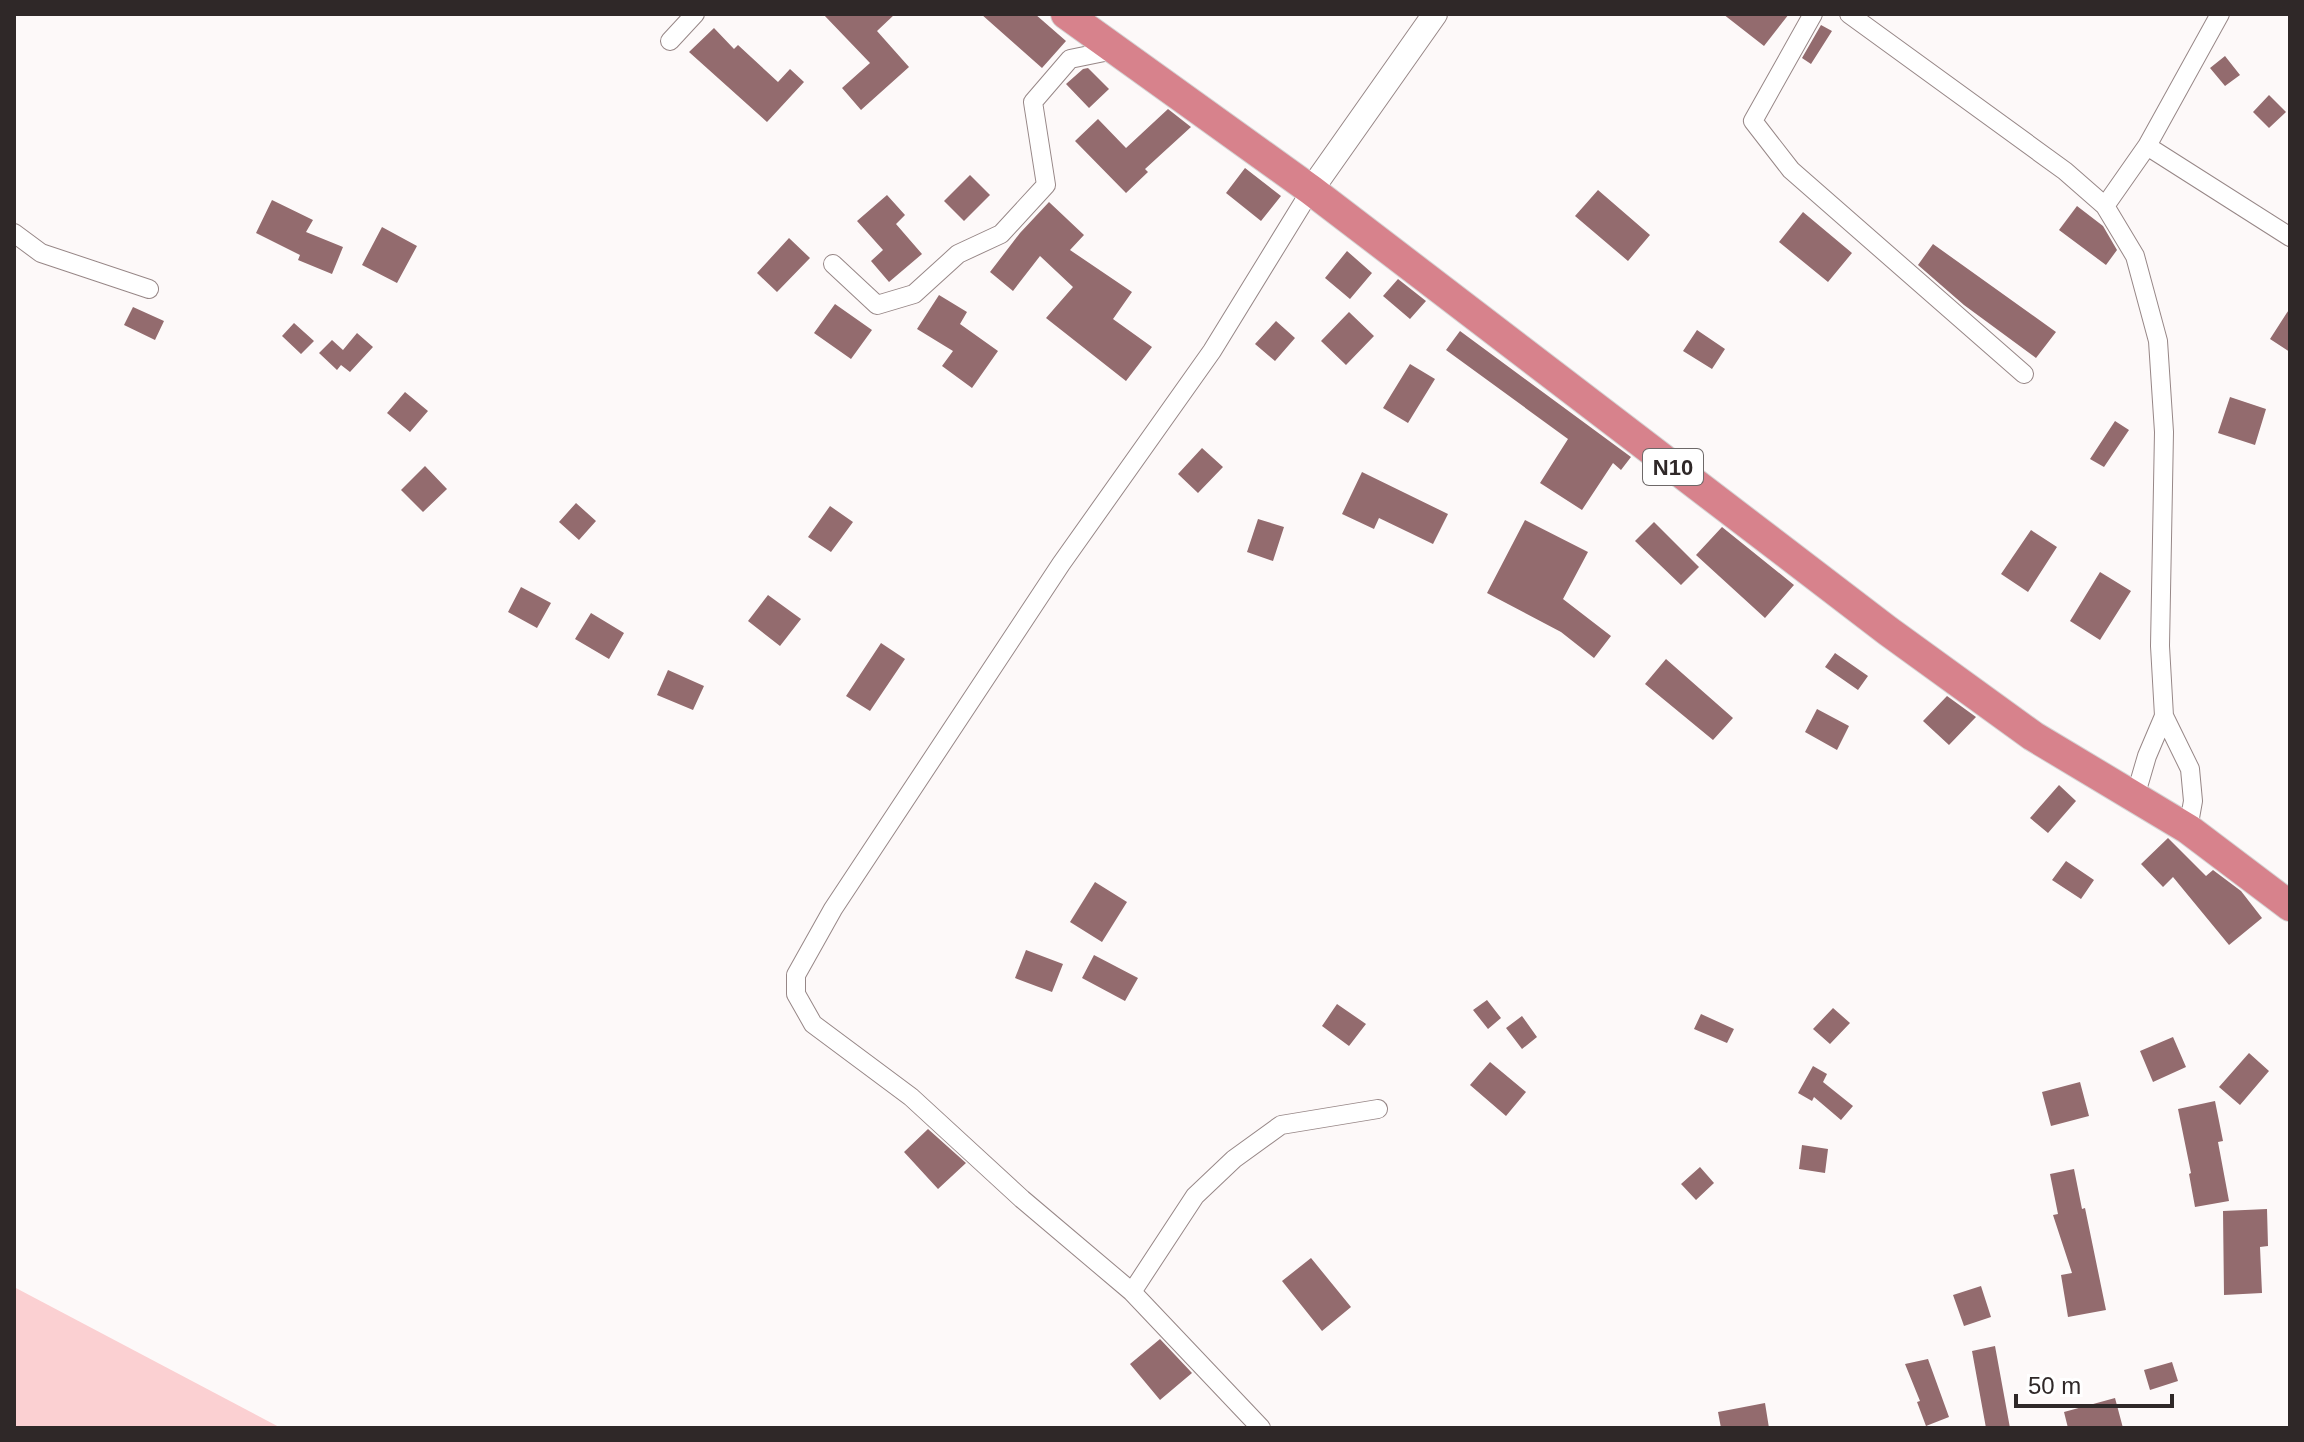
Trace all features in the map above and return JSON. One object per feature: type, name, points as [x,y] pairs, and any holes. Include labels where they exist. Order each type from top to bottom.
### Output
[{"type":"highway","name":"N10","points":[[1066,14],[1311,190],[1888,631],[2033,736],[2188,829],[2290,906]]},
{"type":"street","points":[[670,41],[695,14]]},
{"type":"street","points":[[1261,1428],[1132,1292],[1022,1199],[911,1097],[813,1024],[796,994],[796,975],[833,909],[1061,564],[1212,351],[1311,190],[1435,14]]},
{"type":"street","points":[[1813,14],[1753,121],[1791,170],[2024,374]]},
{"type":"street","points":[[1849,14],[2065,171],[2105,206],[2135,256],[2158,341],[2164,432],[2160,646],[2164,716],[2190,769],[2193,801],[2188,829]]},
{"type":"street","points":[[2105,206],[2147,146],[2220,14]]},
{"type":"street","points":[[833,264],[877,305],[914,294],[958,254],[1001,234],[1046,185],[1033,102],[1070,59],[1114,50]]},
{"type":"street","points":[[2147,146],[2290,237]]},
{"type":"street","points":[[14,233],[41,253],[149,289]]},
{"type":"street","points":[[2135,797],[2147,756],[2164,716]]},
{"type":"street","points":[[1132,1292],[1195,1196],[1246,1151],[1281,1125],[1378,1109]]},
{"type":"shaded area","points":[[14,1287],[281,1428],[14,1428]]},
{"type":"building","points":[[823,14],[895,14],[877,31],[909,67],[861,110],[842,88],[870,63]]},
{"type":"building","points":[[981,14],[1035,14],[1066,41],[1042,68]]},
{"type":"building","points":[[1723,14],[1789,14],[1764,46]]},
{"type":"building","points":[[1821,25],[1832,31],[1811,64],[1802,58]]},
{"type":"building","points":[[714,28],[734,49],[738,45],[778,82],[790,69],[804,82],[767,122],[689,52]]},
{"type":"building","points":[[2225,56],[2240,75],[2225,86],[2210,68]]},
{"type":"building","points":[[1088,68],[1109,89],[1089,108],[1066,84]]},
{"type":"building","points":[[2269,95],[2286,112],[2269,128],[2253,112]]},
{"type":"building","points":[[1168,109],[1191,127],[1145,169],[1148,172],[1126,193],[1075,141],[1098,119],[1126,148]]},
{"type":"building","points":[[1245,168],[1281,196],[1261,221],[1226,193]]},
{"type":"building","points":[[970,175],[990,195],[964,221],[944,201]]},
{"type":"building","points":[[1598,190],[1650,235],[1628,261],[1575,216]]},
{"type":"building","points":[[887,195],[905,215],[896,224],[922,254],[889,282],[871,261],[883,250],[857,221]]},
{"type":"building","points":[[272,200],[313,220],[306,232],[343,247],[332,274],[298,260],[300,255],[256,233]]},
{"type":"building","points":[[1049,202],[1084,235],[1070,250],[1132,292],[1113,319],[1152,347],[1126,381],[1046,318],[1073,287],[1040,256],[1013,291],[990,272]]},
{"type":"building","points":[[2077,206],[2103,226],[2117,250],[2106,265],[2059,230]]},
{"type":"building","points":[[1803,212],[1852,253],[1828,282],[1779,242]]},
{"type":"building","points":[[382,227],[417,246],[397,283],[362,265]]},
{"type":"building","points":[[789,238],[810,258],[777,292],[757,273]]},
{"type":"building","points":[[1933,244],[2056,332],[2036,358],[1964,305],[1918,265]]},
{"type":"building","points":[[1347,251],[1372,273],[1350,299],[1325,278]]},
{"type":"building","points":[[1398,279],[1426,301],[1410,319],[1383,296]]},
{"type":"building","points":[[939,295],[967,312],[960,324],[998,351],[972,388],[942,366],[953,351],[917,329]]},
{"type":"building","points":[[835,304],[872,330],[851,359],[814,333]]},
{"type":"building","points":[[133,307],[164,321],[155,340],[124,325]]},
{"type":"building","points":[[2290,308],[2290,352],[2270,339]]},
{"type":"building","points":[[1349,312],[1374,336],[1346,365],[1321,341]]},
{"type":"building","points":[[1276,321],[1295,338],[1275,361],[1255,344]]},
{"type":"building","points":[[294,323],[314,341],[301,354],[282,336]]},
{"type":"building","points":[[1697,330],[1725,349],[1712,369],[1683,351]]},
{"type":"building","points":[[1460,331],[1631,457],[1621,470],[1613,463],[1582,510],[1540,483],[1568,439],[1446,350]]},
{"type":"building","points":[[357,333],[373,347],[350,372],[341,365],[337,370],[319,353],[332,340],[343,350]]},
{"type":"building","points":[[1410,364],[1435,379],[1408,423],[1383,408]]},
{"type":"building","points":[[405,392],[428,411],[410,432],[387,413]]},
{"type":"building","points":[[2230,397],[2266,409],[2255,445],[2218,433]]},
{"type":"building","points":[[2115,421],[2129,430],[2104,467],[2090,459]]},
{"type":"building","points":[[1202,448],[1223,467],[1198,493],[1178,474]]},
{"type":"building","points":[[425,466],[447,489],[423,512],[401,490]]},
{"type":"building","points":[[1362,472],[1448,514],[1433,544],[1379,518],[1374,529],[1342,514]]},
{"type":"building","points":[[576,503],[596,521],[579,540],[559,522]]},
{"type":"building","points":[[830,506],[853,522],[831,552],[808,537]]},
{"type":"building","points":[[1258,519],[1284,527],[1273,561],[1247,552]]},
{"type":"building","points":[[1525,520],[1588,552],[1563,599],[1611,636],[1594,658],[1561,632],[1487,593]]},
{"type":"building","points":[[1654,522],[1699,567],[1681,585],[1635,541]]},
{"type":"building","points":[[1722,527],[1794,585],[1765,618],[1696,555]]},
{"type":"building","points":[[2031,530],[2057,547],[2028,592],[2001,574]]},
{"type":"building","points":[[2100,572],[2131,591],[2100,640],[2070,621]]},
{"type":"building","points":[[521,587],[551,603],[537,628],[508,612]]},
{"type":"building","points":[[768,595],[801,619],[780,646],[748,621]]},
{"type":"building","points":[[591,613],[624,633],[609,659],[575,639]]},
{"type":"building","points":[[881,643],[905,659],[870,711],[846,696]]},
{"type":"building","points":[[1835,653],[1868,676],[1858,690],[1825,667]]},
{"type":"building","points":[[1666,659],[1733,718],[1713,740],[1645,684]]},
{"type":"building","points":[[668,670],[704,686],[693,710],[657,695]]},
{"type":"building","points":[[1947,696],[1976,717],[1949,745],[1923,721]]},
{"type":"building","points":[[1817,709],[1849,726],[1837,750],[1805,732]]},
{"type":"building","points":[[2059,785],[2076,801],[2048,833],[2030,818]]},
{"type":"building","points":[[2168,838],[2206,876],[2213,870],[2241,891],[2262,918],[2229,945],[2173,877],[2163,887],[2141,864]]},
{"type":"building","points":[[2066,861],[2094,880],[2081,899],[2052,880]]},
{"type":"building","points":[[1095,882],[1127,902],[1102,942],[1070,922]]},
{"type":"building","points":[[1026,950],[1063,964],[1052,992],[1015,978]]},
{"type":"building","points":[[1094,955],[1138,978],[1125,1001],[1082,978]]},
{"type":"building","points":[[1487,1000],[1501,1018],[1488,1029],[1473,1010]]},
{"type":"building","points":[[1337,1004],[1366,1024],[1349,1046],[1322,1026]]},
{"type":"building","points":[[1833,1008],[1850,1023],[1830,1044],[1813,1029]]},
{"type":"building","points":[[1701,1014],[1734,1029],[1727,1043],[1694,1029]]},
{"type":"building","points":[[1522,1016],[1537,1037],[1522,1049],[1506,1028]]},
{"type":"building","points":[[2173,1037],[2186,1067],[2153,1082],[2140,1051]]},
{"type":"building","points":[[2249,1053],[2269,1071],[2240,1105],[2219,1087]]},
{"type":"building","points":[[1490,1062],[1526,1092],[1506,1116],[1470,1085]]},
{"type":"building","points":[[1813,1066],[1827,1074],[1823,1082],[1853,1106],[1841,1120],[1814,1097],[1812,1101],[1798,1093]]},
{"type":"building","points":[[2080,1082],[2089,1116],[2051,1126],[2042,1092]]},
{"type":"building","points":[[2215,1101],[2223,1141],[2218,1142],[2229,1201],[2195,1207],[2178,1109]]},
{"type":"building","points":[[928,1129],[966,1163],[938,1189],[904,1152]]},
{"type":"building","points":[[1802,1145],[1828,1149],[1825,1173],[1799,1169]]},
{"type":"building","points":[[1700,1167],[1714,1183],[1696,1200],[1681,1184]]},
{"type":"building","points":[[2074,1169],[2106,1310],[2068,1317],[2061,1275],[2072,1273],[2053,1215],[2058,1214],[2050,1174]]},
{"type":"building","points":[[2267,1209],[2268,1246],[2260,1247],[2262,1293],[2224,1295],[2223,1211]]},
{"type":"building","points":[[1311,1258],[1351,1307],[1322,1331],[1282,1281]]},
{"type":"building","points":[[1981,1286],[1991,1317],[1964,1326],[1953,1295]]},
{"type":"building","points":[[1160,1339],[1192,1373],[1160,1400],[1130,1364]]},
{"type":"building","points":[[1995,1346],[2010,1428],[1986,1428],[1972,1351]]},
{"type":"building","points":[[1928,1359],[1949,1417],[1926,1426],[1905,1364]]},
{"type":"building","points":[[2172,1362],[2178,1381],[2150,1390],[2144,1370]]},
{"type":"building","points":[[2115,1398],[2123,1428],[2068,1428],[2064,1412]]},
{"type":"building","points":[[1765,1403],[1769,1428],[1721,1428],[1718,1412]]}]
